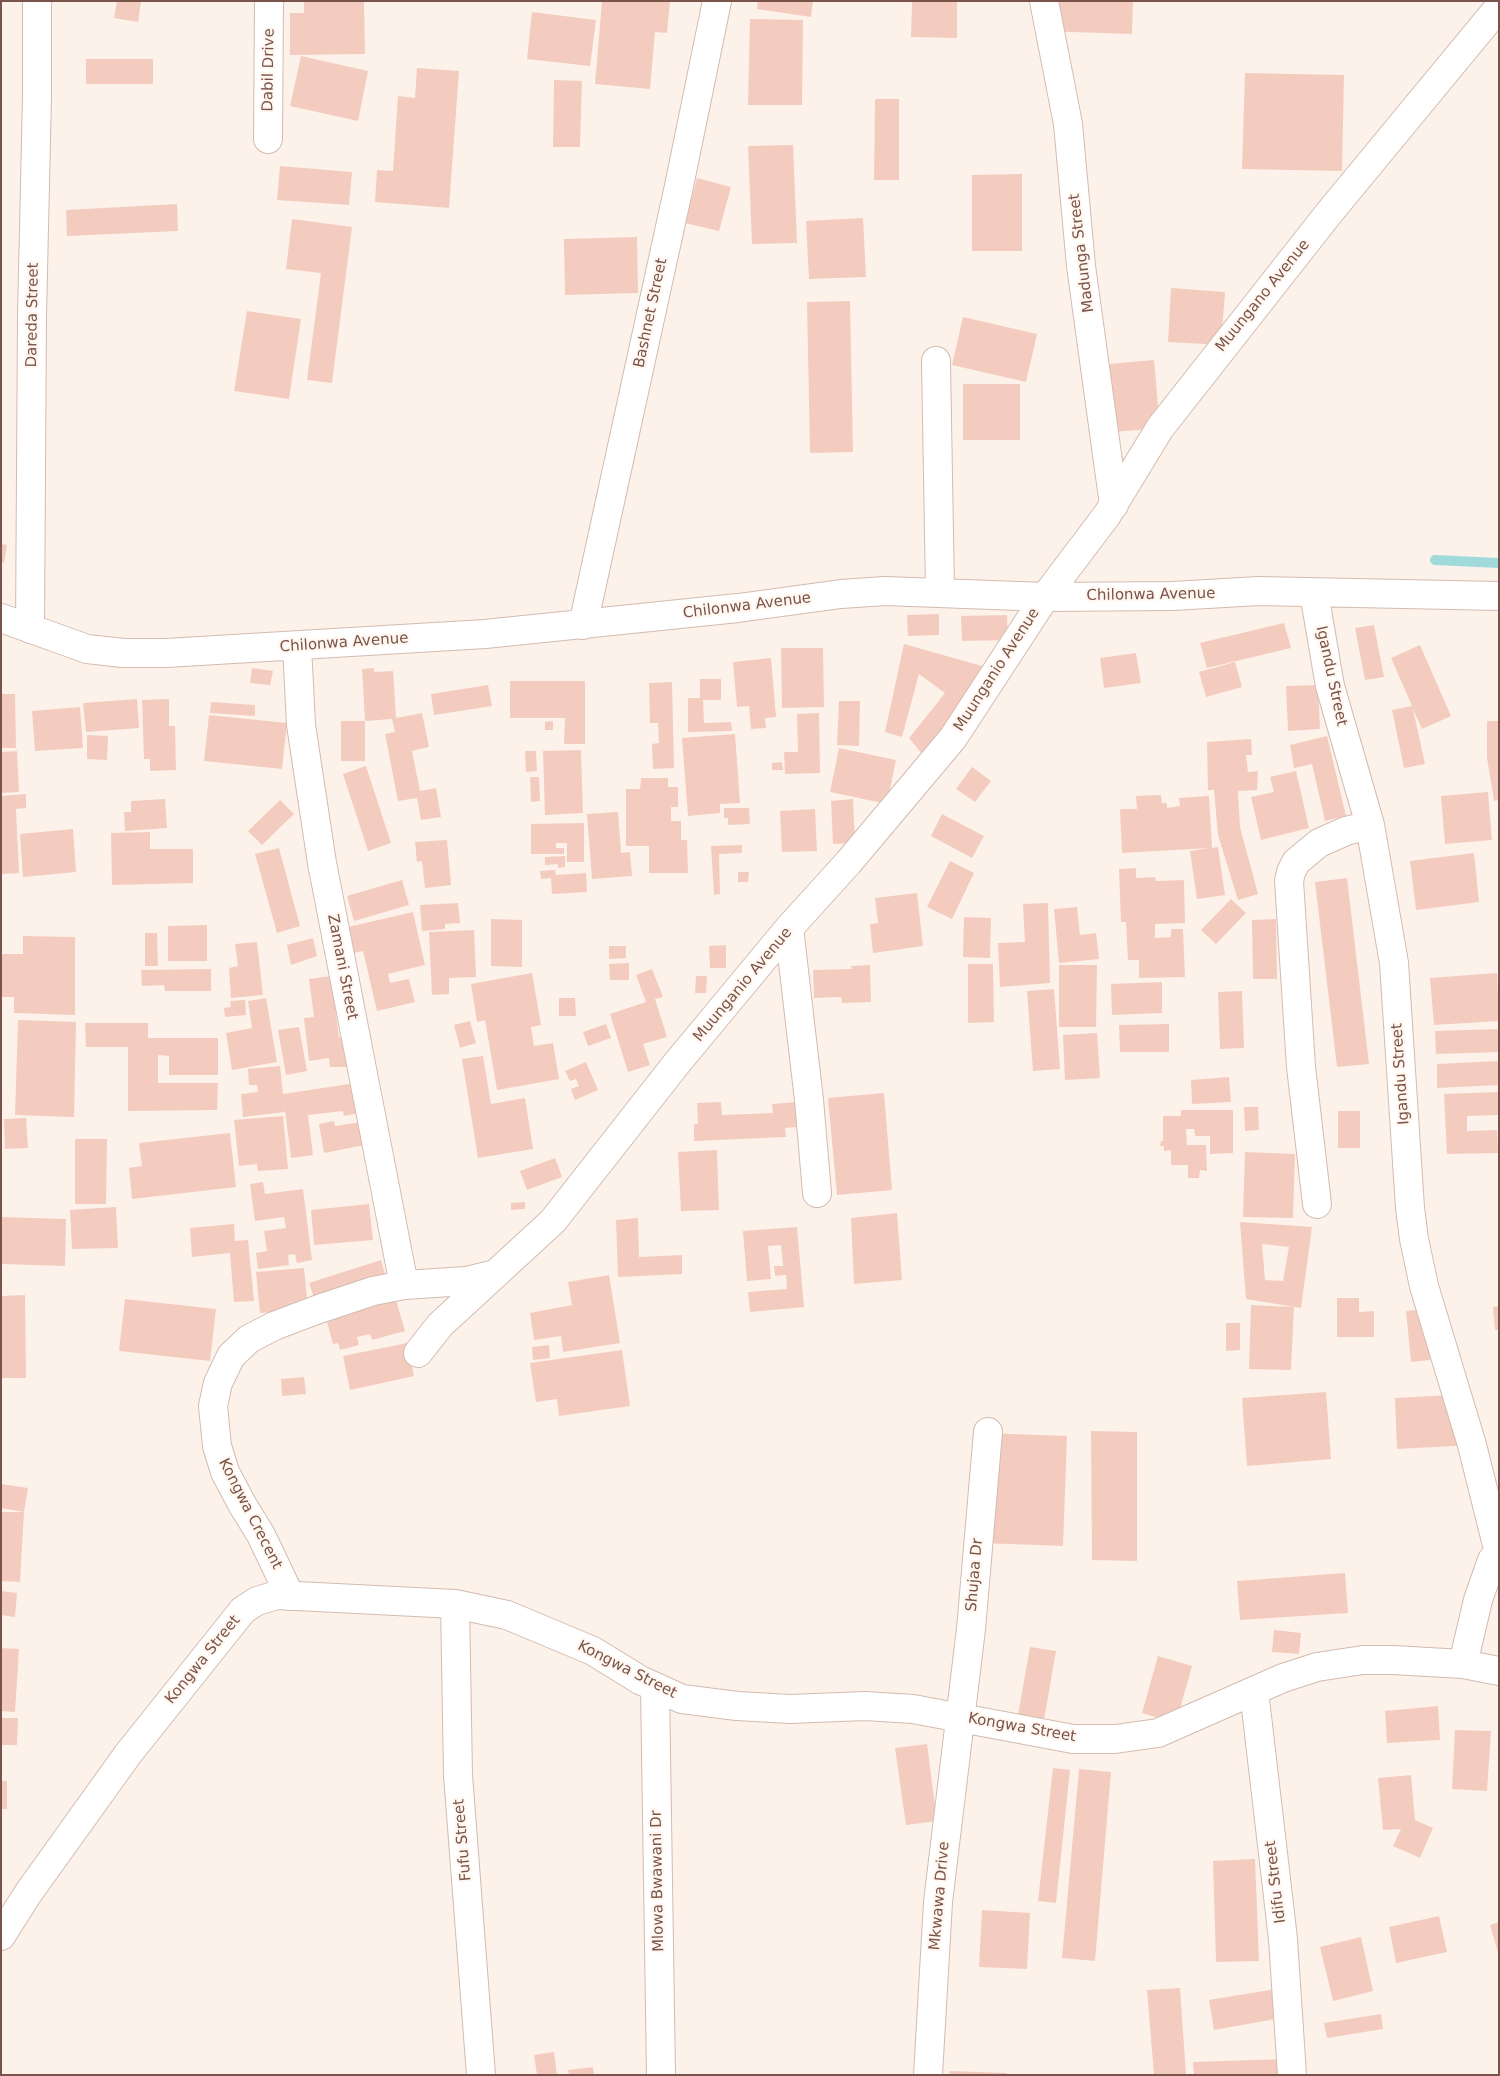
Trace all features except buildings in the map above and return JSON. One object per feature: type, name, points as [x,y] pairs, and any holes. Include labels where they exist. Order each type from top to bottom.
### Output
[{"type":"street","name":"Dareda Street","points":[[30,629],[37,1]]},
{"type":"street","name":"Dabil Drive","points":[[268,138],[269,1]]},
{"type":"street","name":"Bashnet Street","points":[[583,625],[679,186],[717,1]]},
{"type":"street","name":"Madunga Street","points":[[1044,1],[1068,124],[1081,266],[1114,505]]},
{"type":"street","name":"Muungano Avenue","points":[[1045,597],[1114,505],[1160,428],[1206,367],[1329,213],[1499,7]]},
{"type":"street","points":[[936,361],[940,592]]},
{"type":"street","name":"Chilonwa Avenue","points":[[1,618],[87,649],[123,653],[297,646],[485,634],[738,608],[841,594],[885,591],[1045,597],[1173,596],[1259,591],[1499,596]]},
{"type":"street","name":"Igandu Street","points":[[1314,592],[1330,686],[1370,825],[1394,963],[1410,1208],[1414,1239],[1424,1286],[1472,1445],[1499,1553]]},
{"type":"street","name":"Muunganio Avenue","points":[[418,1353],[440,1325],[553,1221],[677,1064],[789,928],[848,863],[953,738],[1045,597]]},
{"type":"street","name":"Zamani Street","points":[[297,646],[302,735],[322,863],[404,1285]]},
{"type":"street","points":[[1317,1204],[1301,1067],[1288,881],[1290,872],[1296,862],[1319,843],[1346,831],[1370,825]]},
{"type":"street","points":[[789,928],[809,1100],[816,1193]]},
{"type":"street","name":"Kongwa Crecent","points":[[290,1596],[261,1536],[225,1472],[217,1446],[213,1406],[218,1383],[231,1356],[248,1339],[274,1326],[319,1308],[404,1285],[466,1281],[495,1274]]},
{"type":"street","name":"Shujaa Dr","points":[[960,1717],[971,1629],[988,1432]]},
{"type":"street","points":[[1463,1664],[1478,1600],[1492,1560],[1499,1553]]},
{"type":"street","name":"Kongwa Street","points":[[1,1936],[29,1892],[128,1754],[243,1610],[257,1601],[276,1595],[455,1604],[507,1615],[592,1651],[654,1687],[682,1699],[737,1706],[790,1709],[864,1706],[913,1709],[1073,1739],[1115,1739],[1158,1732],[1283,1678],[1317,1666],[1393,1660],[1463,1664],[1499,1671]]},
{"type":"street","name":"Fufu Street","points":[[455,1604],[458,1775],[481,2075]]},
{"type":"street","name":"Mlowa Bwawani Dr","points":[[654,1687],[660,2075]]},
{"type":"street","name":"Idifu Street","points":[[1254,1691],[1283,1939],[1292,2075]]},
{"type":"street","name":"Mkwawa Drive","points":[[928,2075],[938,1902],[960,1717]]},
{"type":"waterway","points":[[1435,560],[1499,563]]}]
